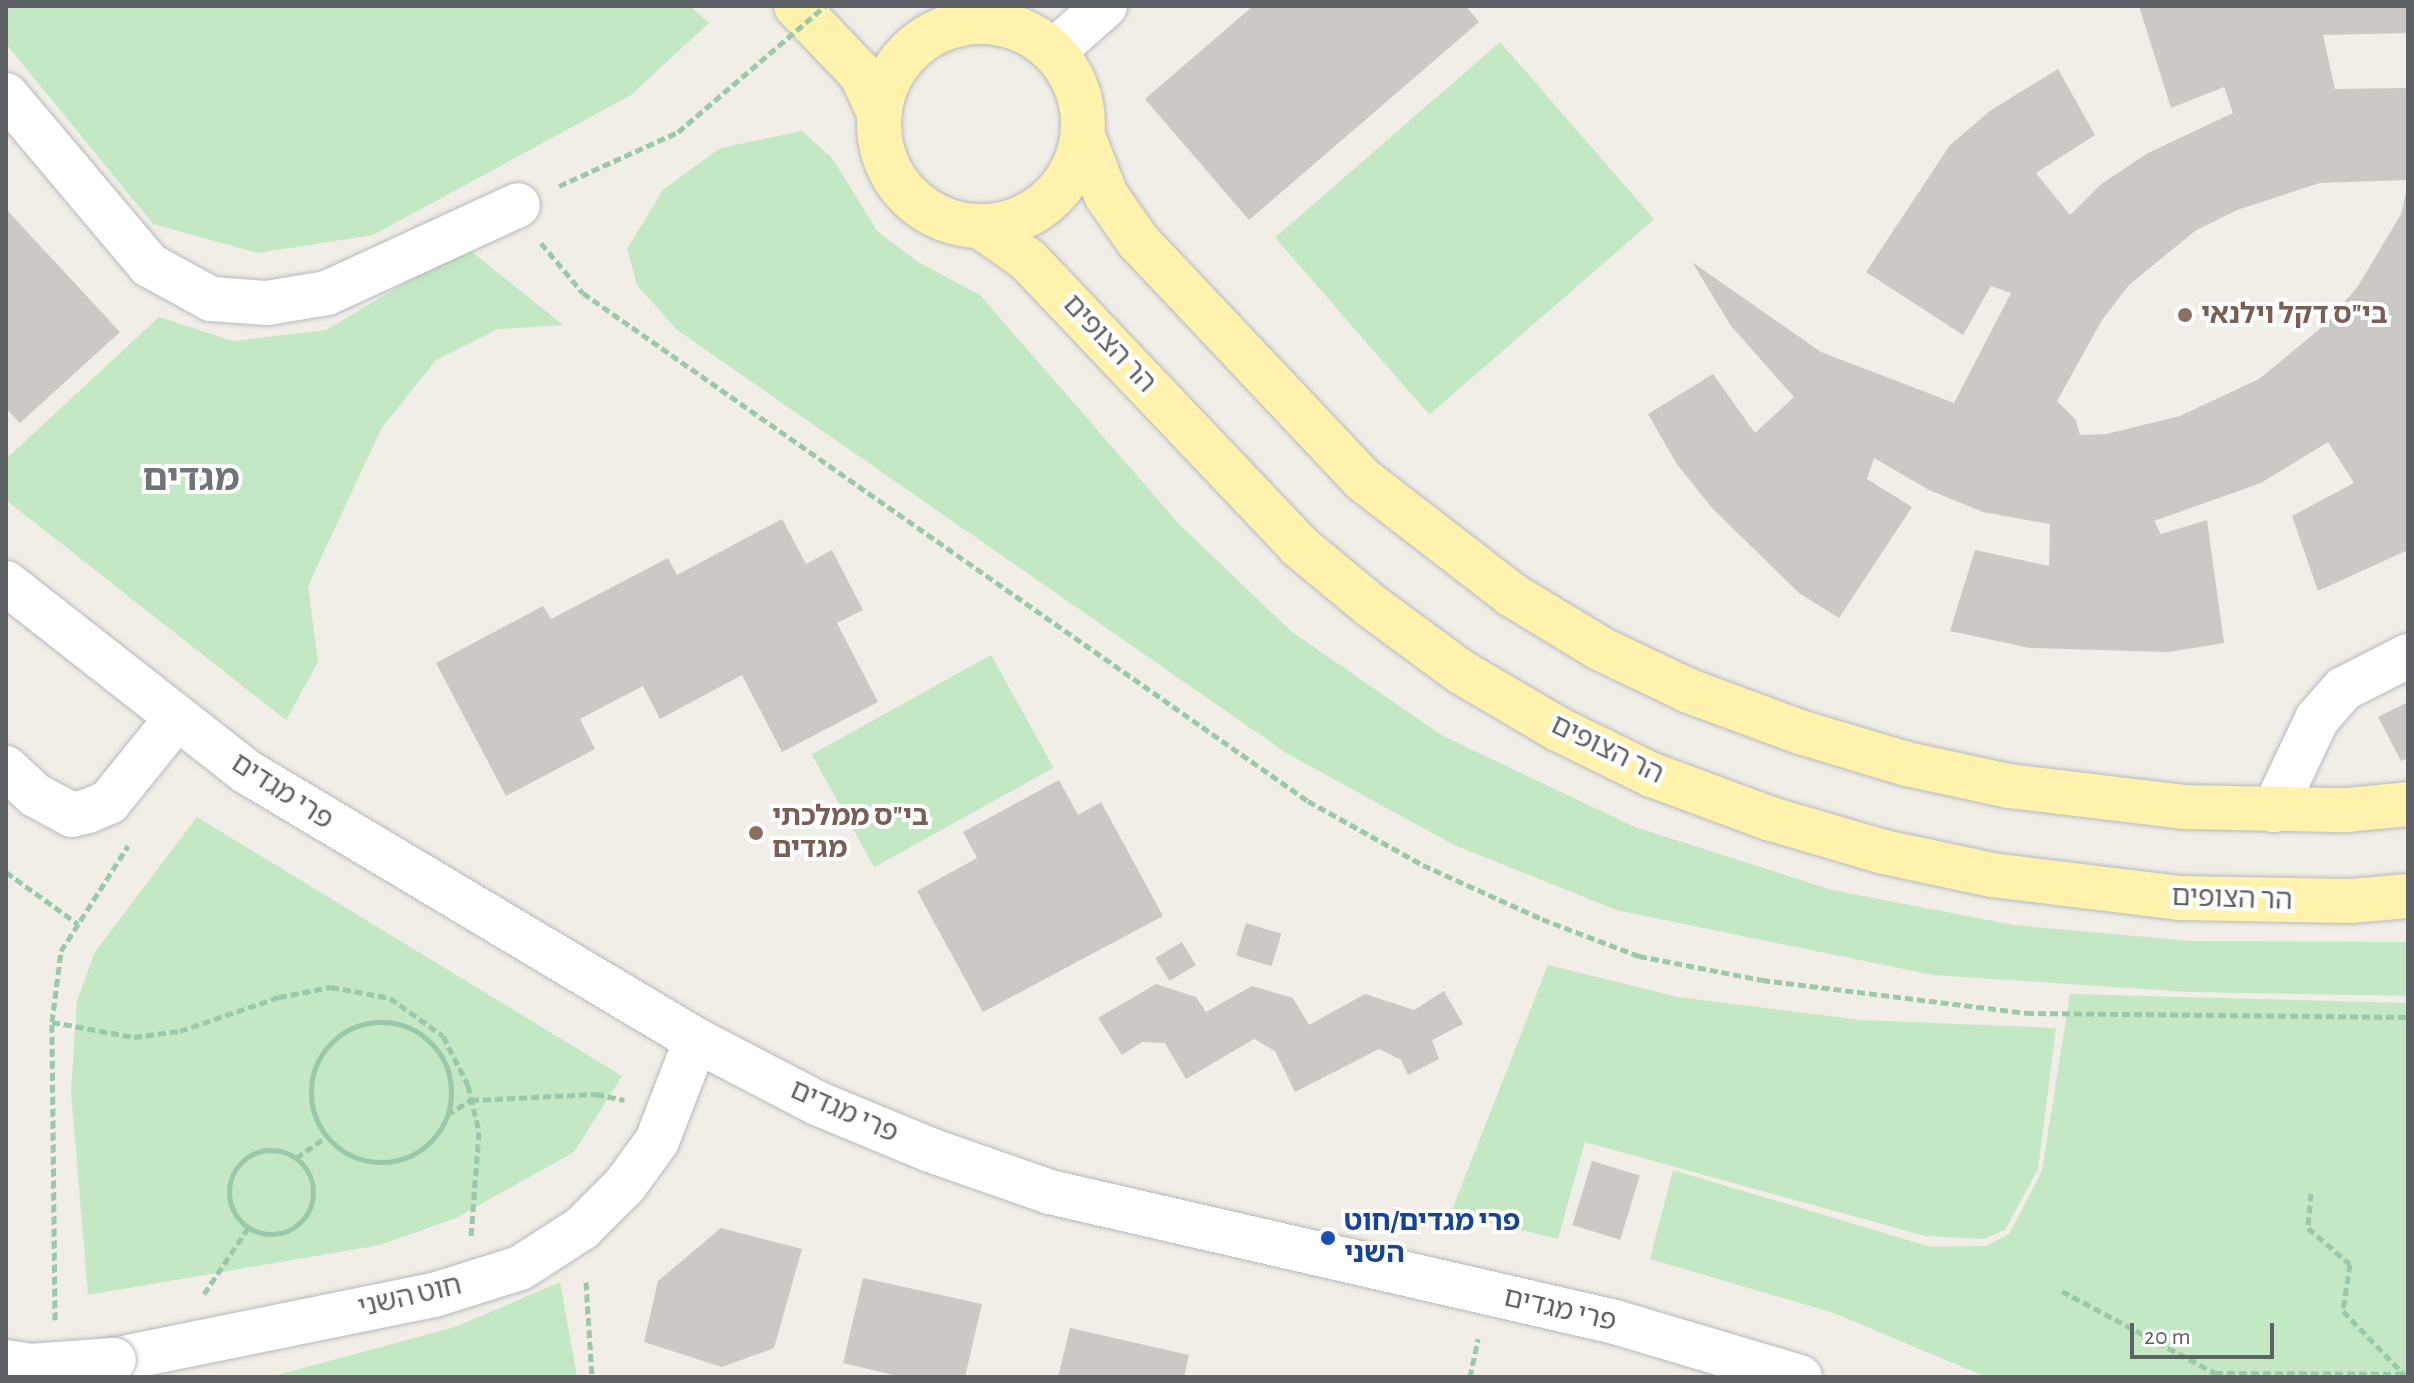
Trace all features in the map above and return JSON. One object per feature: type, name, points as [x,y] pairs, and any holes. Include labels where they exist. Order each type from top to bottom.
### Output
[{"type":"main road","points":[[796,6],[861,74],[879,113]]},
{"type":"main road","points":[[939,16],[1024,31],[1054,51],[1082,101],[1083,136],[1072,170],[1051,199],[1015,220],[980,226],[945,220],[905,191],[881,149],[879,113],[889,79],[939,16]]},
{"type":"main road","points":[[1083,136],[1106,195],[1138,241],[1362,479],[1512,595],[1601,649],[1689,691],[1907,764],[2102,799],[2274,810],[2408,804]]},
{"type":"main road","name":"הר הצופים","points":[[980,226],[1028,260],[1299,546],[1370,605],[1461,672],[1558,729],[1652,775],[1785,823],[1992,875],[2179,898],[2351,901],[2408,896]]},
{"type":"street","points":[[1054,51],[1105,6]]},
{"type":"street","points":[[6,95],[149,265],[211,299],[267,303],[327,293],[518,205]]},
{"type":"street","name":"פרי מגדים","points":[[6,583],[176,719],[272,788],[696,1040],[819,1104],[930,1150],[1050,1192],[1615,1322],[1800,1377]]},
{"type":"street","points":[[2274,810],[2317,719],[2343,689],[2408,656]]},
{"type":"street","points":[[6,768],[48,801],[72,815],[88,811],[109,802],[176,719]]},
{"type":"street","name":"חוט השני","points":[[6,1362],[30,1366],[114,1360],[467,1284],[520,1268],[582,1228],[625,1185],[671,1110],[696,1040]]},
{"type":"path","points":[[825,6],[678,132],[518,205],[583,293],[1308,801],[1423,865],[1542,919],[1639,956],[1762,980],[2026,1013],[2408,1017]]},
{"type":"path","points":[[55,1331],[52,1022],[61,951],[134,838]]},
{"type":"path","points":[[6,872],[78,924]]},
{"type":"path","points":[[52,1022],[134,1037],[180,1031],[279,997],[331,987],[390,998],[443,1036],[471,1100],[479,1132],[467,1284]]},
{"type":"path","points":[[371,1022],[395,1023],[418,1032],[436,1048],[448,1070],[446,1116],[434,1137],[415,1153],[392,1161],[367,1161],[344,1153],[326,1137],[310,1093],[314,1069],[326,1048],[344,1032],[371,1022]]},
{"type":"path","points":[[446,1116],[471,1100],[596,1094],[671,1110]]},
{"type":"path","points":[[296,1158],[326,1137]]},
{"type":"path","points":[[268,1149],[296,1158],[313,1184],[307,1213],[299,1224],[276,1234],[248,1228],[229,1200],[234,1171],[253,1153],[268,1149]]},
{"type":"path","points":[[2311,1193],[2308,1228],[2350,1264],[2343,1311],[2404,1373]]},
{"type":"path","points":[[166,1350],[248,1228]]},
{"type":"path","points":[[582,1228],[592,1377]]},
{"type":"path","points":[[2062,1291],[2215,1373],[2404,1373]]},
{"type":"green space","points":[[6,6],[690,6],[709,23],[631,95],[373,235],[258,253],[153,224],[6,44]]},
{"type":"green space","points":[[1500,42],[1654,219],[1429,415],[1275,238]]},
{"type":"green space","points":[[802,131],[832,158],[878,232],[918,262],[980,295],[1180,525],[1292,632],[1443,736],[1635,827],[1832,890],[2014,925],[2191,941],[2408,942],[2408,996],[2189,992],[1933,975],[1616,910],[1454,845],[1288,754],[677,330],[637,285],[627,249],[663,190],[720,148]]},
{"type":"green space","points":[[466,247],[563,325],[498,329],[436,360],[381,429],[308,586],[318,662],[286,720],[6,500],[6,459],[159,317],[233,341],[326,330]]},
{"type":"green space","points":[[991,655],[1054,768],[874,867],[812,754]]},
{"type":"green space","points":[[197,817],[622,1076],[574,1152],[456,1218],[380,1245],[88,1295],[71,1091],[77,1001],[95,952]]},
{"type":"green space","points":[[1548,965],[1678,997],[1861,1020],[2056,1028],[2038,1169],[2005,1230],[1984,1239],[1925,1236],[1585,1142],[1558,1239],[1451,1213]]},
{"type":"green space","points":[[2070,994],[2408,1003],[2408,1377],[1986,1377],[1834,1313],[1650,1259],[1673,1170],[1931,1247],[1986,1246],[2009,1234],[2042,1171]]},
{"type":"green space","points":[[560,1282],[577,1377],[270,1377],[455,1327]]},
{"type":"building","points":[[1253,6],[1466,6],[1479,22],[1249,220],[1145,99]]},
{"type":"building","points":[[2139,6],[2408,6],[2408,33],[2323,35],[2335,89],[2408,88],[2408,180],[2320,183],[2237,210],[2195,231],[2129,285],[2102,320],[2057,401],[2076,420],[2080,435],[2106,434],[2180,416],[2259,379],[2326,324],[2358,286],[2401,214],[2408,184],[2408,550],[2318,591],[2292,516],[2354,483],[2328,442],[2261,483],[2154,521],[2161,534],[2207,520],[2224,643],[2168,652],[2030,648],[1950,631],[1975,550],[2049,566],[2050,524],[1983,512],[1929,490],[1874,458],[1867,479],[1912,507],[1839,618],[1799,593],[1712,508],[1676,463],[1648,414],[1713,374],[1755,433],[1794,397],[1731,326],[1692,262],[1821,352],[1954,403],[2011,293],[1991,286],[1963,335],[1866,272],[1950,145],[1991,110],[2058,69],[2095,135],[2036,173],[2070,215],[2100,185],[2148,153],[2233,113],[2224,87],[2171,108]]},
{"type":"building","points":[[6,209],[120,332],[20,423],[6,409]]},
{"type":"building","points":[[782,519],[806,564],[832,550],[863,610],[837,623],[878,702],[782,752],[742,675],[660,719],[643,686],[580,719],[595,749],[506,796],[436,663],[543,606],[551,619],[668,558],[677,575]]},
{"type":"building","points":[[2408,702],[2408,758],[2401,761],[2378,717]]},
{"type":"building","points":[[1059,780],[1078,815],[1101,802],[1163,916],[983,1012],[917,891],[977,858],[963,832]]},
{"type":"building","points":[[1246,923],[1281,934],[1271,966],[1236,956]]},
{"type":"building","points":[[1182,942],[1196,965],[1169,981],[1155,958]]},
{"type":"building","points":[[1156,984],[1196,997],[1206,1012],[1252,986],[1293,998],[1309,1025],[1365,994],[1414,1010],[1444,991],[1463,1024],[1432,1040],[1439,1059],[1408,1075],[1401,1060],[1379,1049],[1295,1092],[1275,1051],[1254,1039],[1186,1079],[1165,1043],[1142,1042],[1122,1055],[1098,1018]]},
{"type":"building","points":[[1592,1161],[1640,1176],[1620,1240],[1572,1225]]},
{"type":"building","points":[[721,1228],[802,1249],[774,1348],[722,1367],[644,1342],[658,1281]]},
{"type":"building","points":[[863,1278],[982,1304],[965,1377],[902,1377],[843,1363]]},
{"type":"building","points":[[1070,1328],[1189,1355],[1184,1377],[1058,1377]]},
{"type":"place","name":"בי\"ס דקל וילנאי","points":[[2185,315]]},
{"type":"place","name":"בי\"ס ממלכתי מגדים","points":[[756,833]]},
{"type":"place","name":"פרי מגדים/חוט השני","points":[[1328,1238]]},
{"type":"district","name":"מגדים","points":[[191,480]]}]
